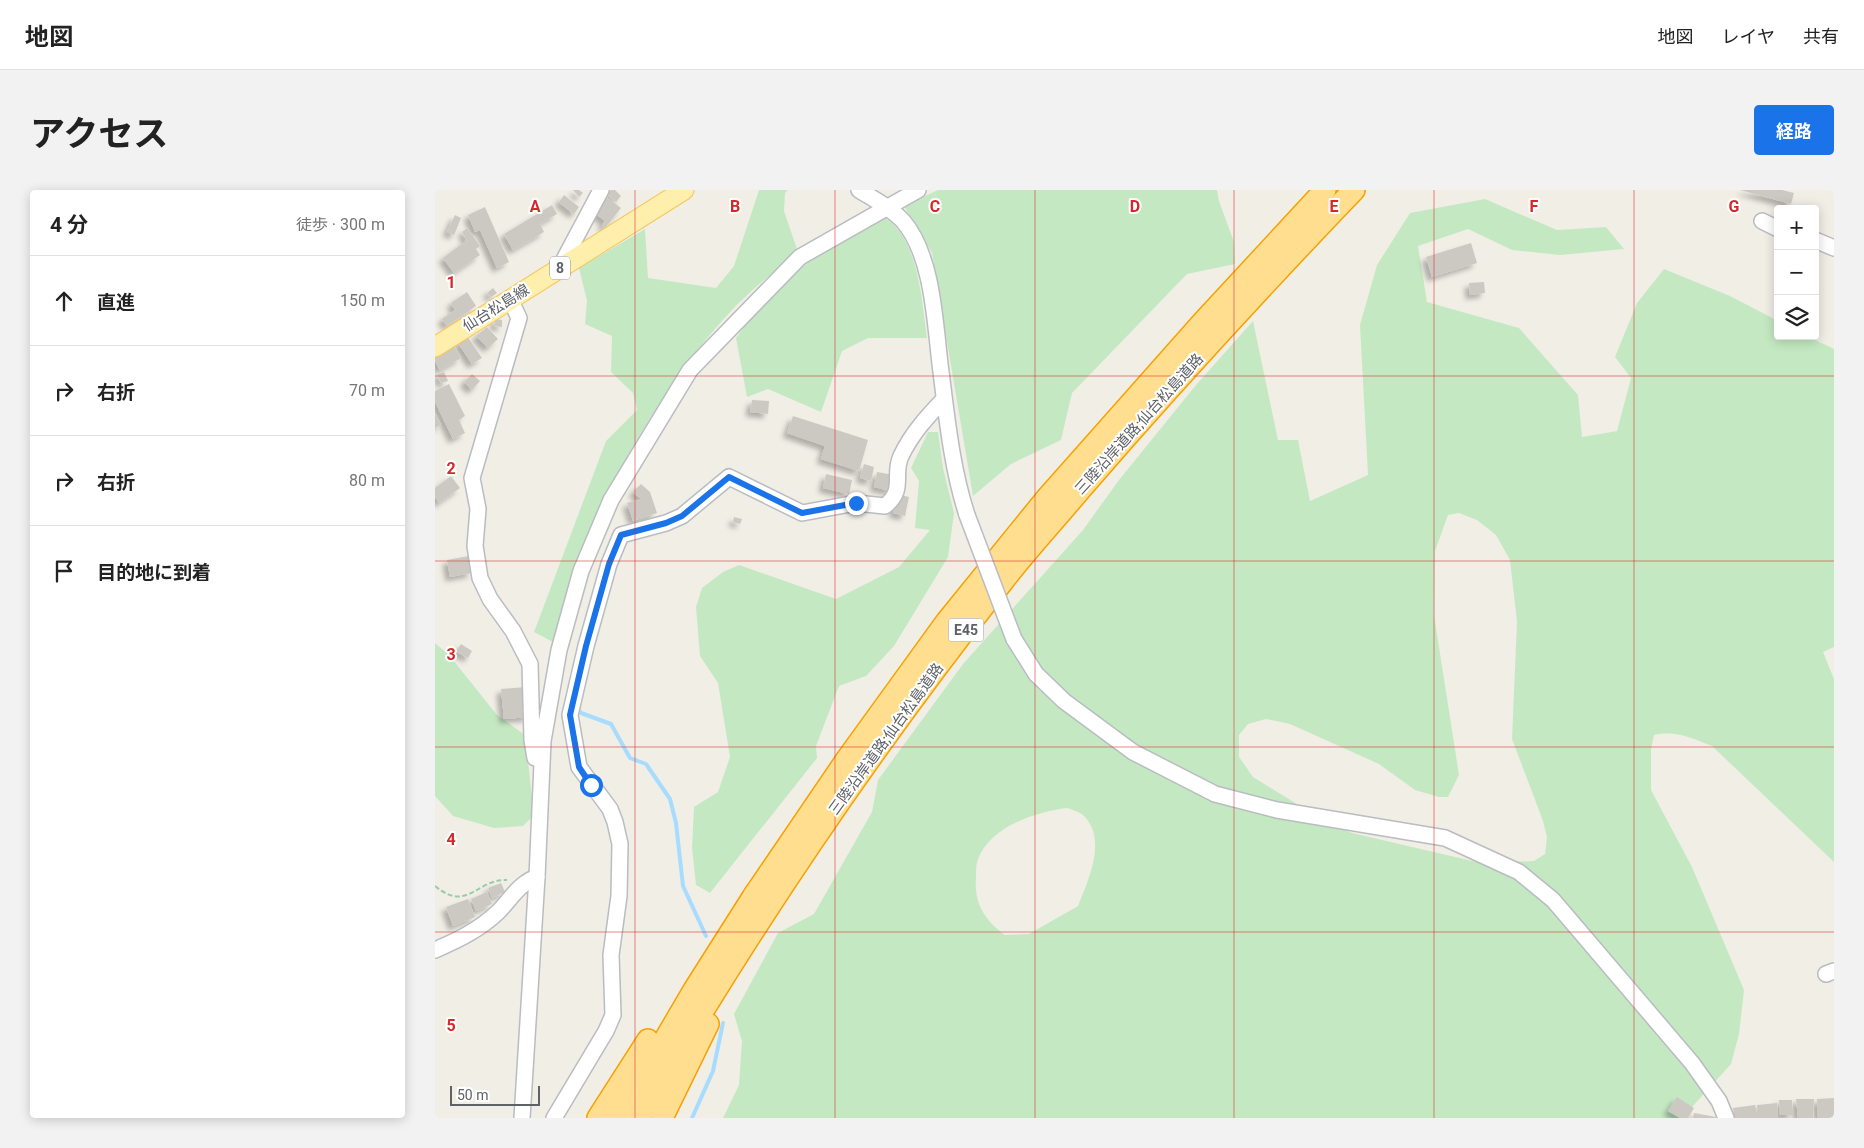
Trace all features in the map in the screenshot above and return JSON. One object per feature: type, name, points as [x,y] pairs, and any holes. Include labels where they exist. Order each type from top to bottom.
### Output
[{"type":"highway","name":"三陸沿岸道路;仙台松島道路","points":[[639,1118],[761,901],[847,759],[947,621],[1046,499],[1202,323],[1325,190]]},
{"type":"highway","name":"三陸沿岸道路;仙台松島道路","points":[[619,1118],[694,990],[847,790],[1004,579],[1121,442],[1253,296],[1354,190]]},
{"type":"highway","points":[[598,1118],[678,995],[761,901]]},
{"type":"highway","points":[[662,1118],[761,901]]},
{"type":"main road","name":"仙台松島線","points":[[435,347],[684,190]]},
{"type":"street","points":[[559,269],[601,190]]},
{"type":"street","points":[[859,190],[886,207],[903,222],[915,241],[924,262],[944,399],[962,500],[1014,639],[1036,674],[1064,701],[1133,752],[1215,794],[1277,810],[1445,838],[1519,872],[1553,900],[1693,1063],[1719,1101],[1726,1118]]},
{"type":"street","points":[[522,1118],[531,879],[543,741],[559,650],[581,571],[611,500],[690,370],[800,257],[919,190]]},
{"type":"street","points":[[1762,221],[1774,227]]},
{"type":"street","points":[[1819,242],[1834,248]]},
{"type":"street","points":[[510,299],[519,318],[472,478],[478,509],[475,546],[481,578],[490,598],[513,631],[530,664],[533,740],[540,785]]},
{"type":"street","points":[[554,1118],[613,1015],[611,955],[619,896],[620,844],[610,809],[579,767],[570,715],[586,646],[607,573],[621,535],[666,523],[682,516],[729,477],[802,513],[856,503],[885,506],[892,500],[898,490],[900,458],[915,429],[944,399]]},
{"type":"street","points":[[435,950],[464,938],[497,913],[531,879]]},
{"type":"path","points":[[435,886],[444,894],[456,897],[471,894],[495,880],[531,879]]},
{"type":"green space","points":[[759,190],[788,190],[785,193],[784,211],[798,252],[732,310],[686,365],[665,395],[626,459],[593,525],[572,579],[553,642],[534,632],[606,441],[637,410],[633,393],[611,372],[612,336],[585,324],[587,301],[579,268],[645,229],[648,278],[716,288],[734,266]]},
{"type":"green space","points":[[938,190],[1217,190],[1219,201],[1234,242],[1235,264],[1187,274],[1072,393],[1061,440],[1011,464],[973,496],[932,253],[904,206]]},
{"type":"green space","points":[[1485,199],[1557,230],[1606,227],[1624,249],[1560,255],[1512,250],[1468,229],[1418,246],[1427,302],[1519,328],[1578,395],[1582,437],[1617,431],[1631,378],[1615,357],[1637,303],[1664,269],[1730,296],[1774,319],[1774,340],[1815,340],[1834,349],[1834,647],[1823,652],[1834,679],[1834,862],[1712,746],[1669,733],[1654,735],[1651,749],[1651,790],[1692,867],[1744,990],[1739,1034],[1731,1064],[1682,1118],[723,1118],[739,1085],[742,1041],[734,1014],[778,933],[814,914],[872,812],[878,780],[963,664],[1083,530],[1119,480],[1196,385],[1253,321],[1278,440],[1298,440],[1310,501],[1368,475],[1360,325],[1377,265],[1410,213]],"holes":[[[1459,513],[1477,520],[1496,535],[1510,560],[1517,622],[1512,739],[1543,821],[1547,837],[1545,854],[1534,861],[1481,863],[1352,833],[1328,823],[1253,777],[1239,757],[1239,735],[1248,724],[1266,719],[1290,724],[1379,764],[1415,790],[1439,797],[1448,797],[1459,775],[1434,615],[1435,551],[1448,515]],[[1067,808],[1079,812],[1085,817],[1091,827],[1095,837],[1095,849],[1090,873],[1078,906],[1029,934],[1005,935],[982,911],[977,896],[976,868],[984,847],[1004,829],[1029,817]]]},
{"type":"green space","points":[[881,216],[893,224],[903,237],[910,252],[920,288],[927,338],[868,338],[842,351],[821,412],[768,389],[747,397],[736,338],[750,319],[807,261]]},
{"type":"green space","points":[[928,432],[938,432],[943,468],[954,513],[948,557],[894,646],[866,676],[839,686],[816,746],[817,758],[710,893],[696,885],[692,848],[694,807],[718,792],[730,757],[718,683],[700,656],[696,607],[702,588],[723,572],[739,565],[836,599],[899,567],[930,530],[915,528],[919,481],[911,468]]},
{"type":"green space","points":[[435,643],[449,655],[497,715],[525,735],[534,815],[523,826],[494,828],[453,816],[435,796]]},
{"type":"building","points":[[573,190],[579,190],[583,193],[579,197]]},
{"type":"building","points":[[611,190],[615,190],[621,196],[616,202],[607,194]]},
{"type":"building","points":[[1740,190],[1782,190],[1794,193],[1791,204]]},
{"type":"building","points":[[564,195],[579,207],[574,214],[559,202]]},
{"type":"building","points":[[604,195],[621,208],[605,228],[602,225],[605,221],[592,211]]},
{"type":"building","points":[[552,205],[557,214],[540,224],[544,232],[513,250],[504,234]]},
{"type":"building","points":[[485,207],[509,262],[497,268],[480,230],[475,232],[468,215]]},
{"type":"building","points":[[455,215],[461,218],[454,235],[447,232]]},
{"type":"building","points":[[467,228],[480,246],[476,249],[480,255],[454,273],[443,258],[467,240],[462,232]]},
{"type":"building","points":[[1471,243],[1477,263],[1432,277],[1426,257]]},
{"type":"building","points":[[1484,282],[1485,293],[1470,295],[1469,283]]},
{"type":"building","points":[[493,288],[497,293],[491,297],[487,293]]},
{"type":"building","points":[[467,292],[476,306],[447,326],[442,319],[455,310],[451,303]]},
{"type":"building","points":[[495,319],[502,320],[502,327],[494,326]]},
{"type":"building","points":[[487,327],[498,339],[488,348],[476,336]]},
{"type":"building","points":[[467,336],[482,358],[472,364],[458,343]]},
{"type":"building","points":[[452,343],[461,358],[440,370],[435,361],[435,353]]},
{"type":"building","points":[[444,372],[448,381],[441,383],[437,374]]},
{"type":"building","points":[[472,374],[480,381],[472,390],[464,382]]},
{"type":"building","points":[[449,384],[465,416],[459,420],[465,433],[453,439],[435,402],[435,391]]},
{"type":"building","points":[[752,400],[769,401],[768,414],[750,412]]},
{"type":"building","points":[[435,413],[441,425],[435,428]]},
{"type":"building","points":[[793,416],[868,440],[859,471],[821,459],[825,446],[787,433]]},
{"type":"building","points":[[864,464],[874,467],[871,481],[860,478]]},
{"type":"building","points":[[877,472],[894,475],[891,491],[874,487]]},
{"type":"building","points":[[826,474],[852,480],[849,494],[823,488]]},
{"type":"building","points":[[451,476],[460,488],[439,503],[435,497],[435,488]]},
{"type":"building","points":[[641,484],[650,492],[657,513],[633,521],[627,503],[641,499],[633,492]]},
{"type":"building","points":[[897,494],[909,497],[905,516],[893,513]]},
{"type":"building","points":[[734,517],[742,519],[740,524],[733,522]]},
{"type":"building","points":[[469,556],[472,573],[450,577],[447,560]]},
{"type":"building","points":[[461,644],[472,651],[468,658],[456,651]]},
{"type":"building","points":[[527,687],[529,717],[504,719],[501,689]]},
{"type":"building","points":[[501,883],[505,892],[492,898],[488,888]]},
{"type":"building","points":[[487,892],[492,904],[476,911],[471,899]]},
{"type":"building","points":[[468,899],[475,917],[453,926],[446,907]]},
{"type":"building","points":[[1677,1097],[1694,1108],[1688,1118],[1680,1118],[1668,1111]]},
{"type":"building","points":[[1834,1098],[1834,1118],[1818,1118],[1817,1099]]},
{"type":"building","points":[[1796,1099],[1814,1099],[1813,1118],[1798,1118]]},
{"type":"building","points":[[1779,1100],[1792,1100],[1793,1115],[1780,1115]]},
{"type":"building","points":[[1777,1103],[1778,1118],[1758,1118],[1757,1105]]},
{"type":"building","points":[[1755,1105],[1758,1118],[1735,1118],[1733,1108]]},
{"type":"building","points":[[1694,1113],[1716,1117],[1716,1118],[1693,1118]]},
{"type":"waterway","points":[[577,707],[581,713],[611,724],[630,758],[646,764],[670,799],[676,823],[683,886],[706,936]]},
{"type":"waterway","points":[[692,1118],[713,1071],[723,1023]]},
{"type":"route","points":[[591,785],[579,767],[570,715],[586,646],[609,564],[621,535],[666,523],[682,516],[729,477],[802,513],[856,503]]}]
